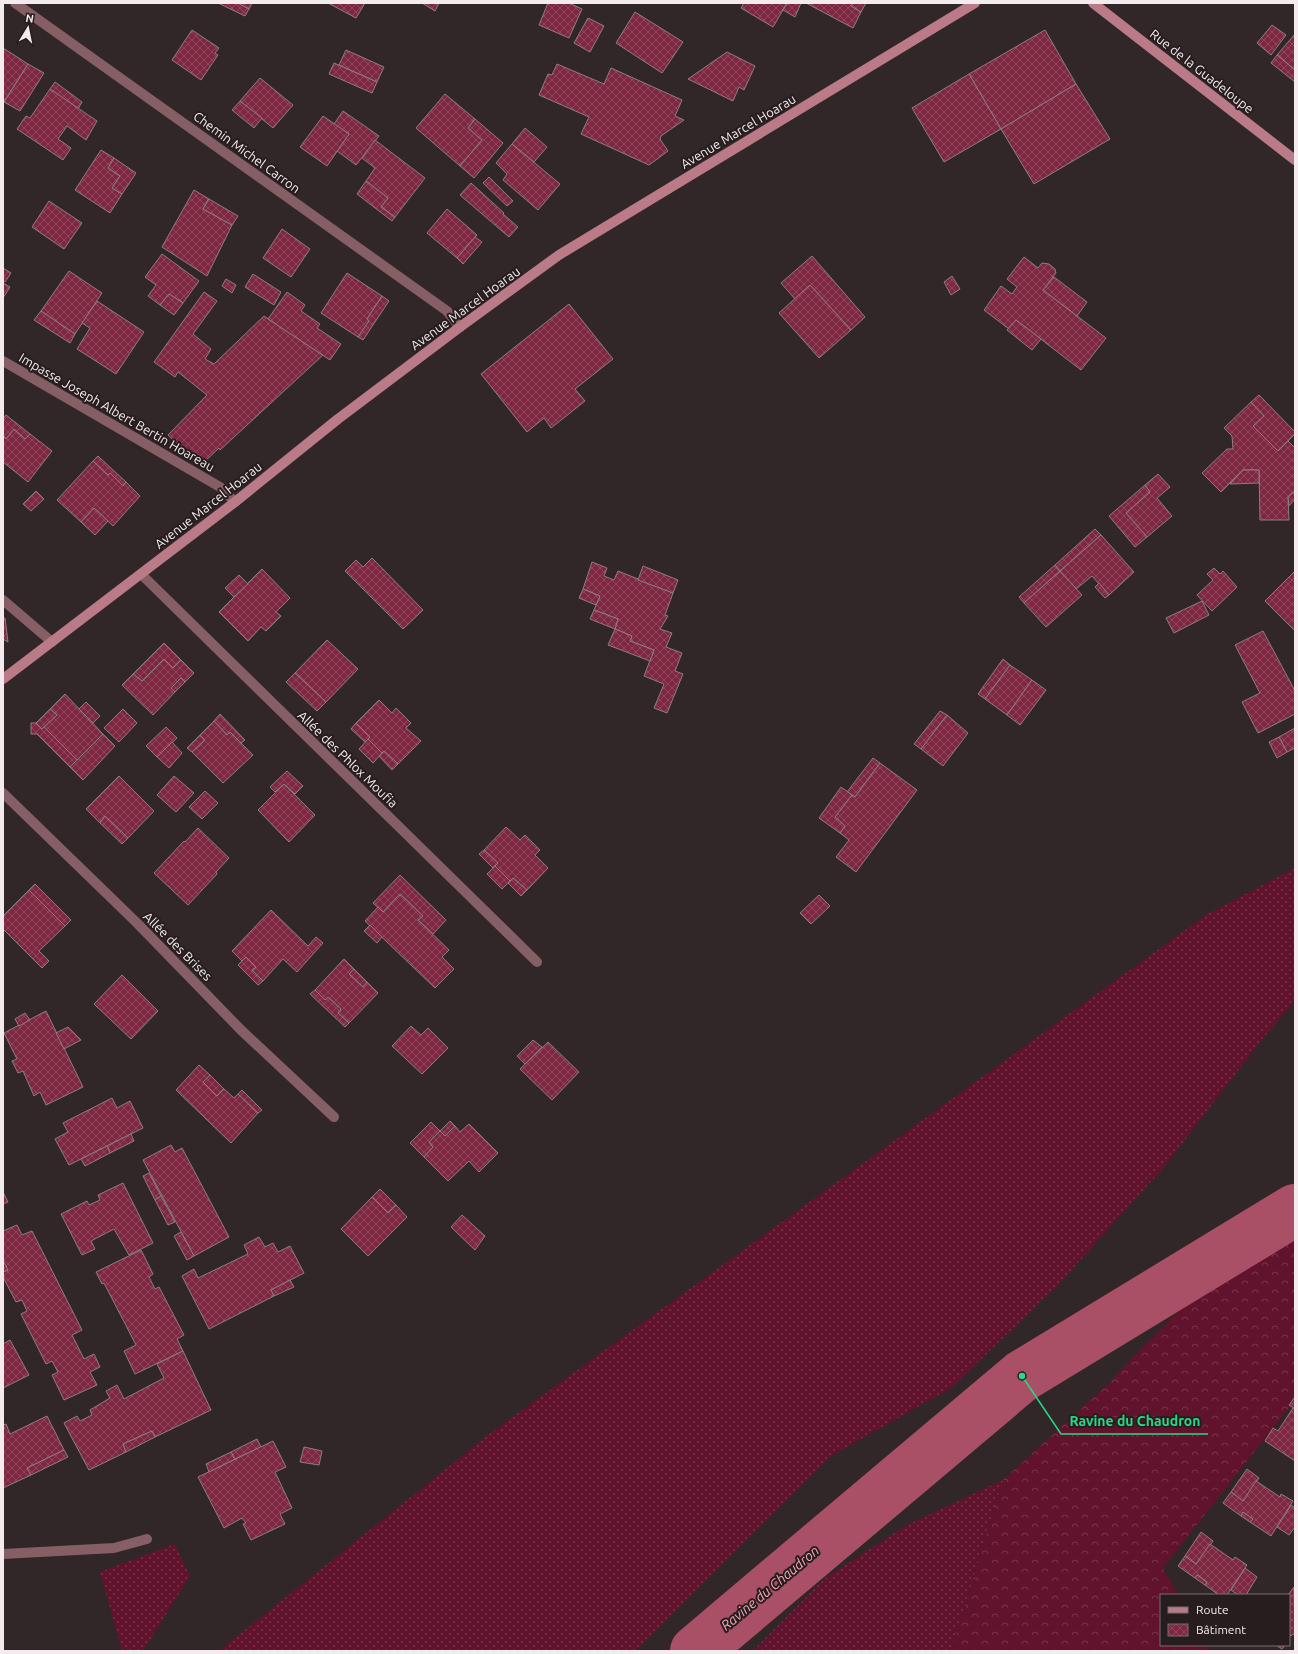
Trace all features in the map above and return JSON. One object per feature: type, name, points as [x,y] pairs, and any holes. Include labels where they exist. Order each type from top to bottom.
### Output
[{"type":"main road","name":"Avenue Marcel Hoarau","points":[[3,679],[235,502],[338,419],[559,255],[975,3]]},
{"type":"main road","name":"Rue de la Guadeloupe","points":[[1093,3],[1295,160]]},
{"type":"street","name":"Chemin Michel Carron","points":[[15,3],[447,311],[460,327]]},
{"type":"street","name":"Impasse Joseph Albert Bertin Hoareau","points":[[3,361],[220,487],[235,502]]},
{"type":"street","name":"Allée des Phlox Moufia","points":[[141,574],[537,962]]},
{"type":"street","points":[[3,600],[52,642]]},
{"type":"street","name":"Allée des Brises","points":[[3,793],[137,923],[241,1030],[334,1117]]},
{"type":"street","points":[[3,1554],[114,1548],[148,1539]]},
{"type":"green space","points":[[1295,868],[1295,1001],[1263,1038],[1164,1167],[1057,1286],[951,1388],[831,1456],[635,1651],[219,1651],[492,1432],[1206,915]]},
{"type":"green space","points":[[1295,1237],[1295,1400],[1163,1568],[1177,1594],[1160,1594],[1160,1646],[1208,1646],[1211,1651],[951,1651],[1003,1480],[1106,1386],[1172,1317],[1199,1294]]},
{"type":"green space","points":[[1003,1480],[951,1651],[753,1651],[824,1579],[907,1525]]},
{"type":"green space","points":[[175,1544],[190,1576],[143,1651],[122,1651],[100,1572]]},
{"type":"building","points":[[218,3],[238,3],[249,9],[245,16]]},
{"type":"building","points":[[238,3],[252,3],[249,9]]},
{"type":"building","points":[[328,3],[365,3],[356,18]]},
{"type":"building","points":[[422,3],[439,3],[435,11]]},
{"type":"building","points":[[548,3],[569,3],[582,9],[569,38],[539,25]]},
{"type":"building","points":[[744,3],[787,3],[773,27],[741,8]]},
{"type":"building","points":[[787,3],[801,3],[795,17],[783,10]]},
{"type":"building","points":[[806,3],[853,3],[851,6],[861,12],[853,28]]},
{"type":"building","points":[[853,3],[866,3],[861,12],[851,6]]},
{"type":"building","points":[[635,12],[683,42],[662,73],[616,43]]},
{"type":"building","points":[[588,18],[604,26],[590,52],[574,43]]},
{"type":"building","points":[[1272,25],[1286,35],[1271,55],[1257,43]]},
{"type":"building","points":[[192,30],[219,48],[215,53],[218,55],[201,80],[172,60]]},
{"type":"building","points":[[1045,30],[1076,84],[1001,129],[969,74]]},
{"type":"building","points":[[1295,34],[1295,70],[1277,55]]},
{"type":"building","points":[[3,48],[28,64],[4,102],[3,101]]},
{"type":"building","points":[[346,50],[384,67],[377,82],[339,65]]},
{"type":"building","points":[[727,52],[755,66],[744,90],[739,87],[733,101],[688,79]]},
{"type":"building","points":[[1277,55],[1295,70],[1295,82],[1271,63]]},
{"type":"building","points":[[334,63],[377,82],[372,93],[329,74]]},
{"type":"building","points":[[28,64],[44,73],[20,111],[4,102]]},
{"type":"building","points":[[557,64],[604,84],[611,68],[682,100],[675,116],[684,120],[661,136],[660,139],[668,151],[649,165],[581,134],[589,117],[539,95],[548,74],[552,75]]},
{"type":"building","points":[[969,74],[1001,129],[944,162],[912,108]]},
{"type":"building","points":[[260,78],[293,105],[273,128],[240,101]]},
{"type":"building","points":[[55,82],[82,102],[78,109],[50,89]]},
{"type":"building","points":[[1076,84],[1110,139],[1034,184],[1001,129]]},
{"type":"building","points":[[50,89],[97,121],[86,140],[67,126],[58,139],[71,148],[63,160],[17,129],[26,116],[30,118]]},
{"type":"building","points":[[445,94],[475,119],[468,128],[482,140],[460,166],[416,128]]},
{"type":"building","points":[[240,101],[262,118],[254,128],[232,110]]},
{"type":"building","points":[[343,111],[379,136],[356,165],[337,151],[349,134],[334,124]]},
{"type":"building","points":[[323,116],[349,134],[327,166],[300,147]]},
{"type":"building","points":[[475,119],[503,143],[474,178],[460,166],[482,140],[468,128]]},
{"type":"building","points":[[525,128],[547,147],[534,162],[512,144]]},
{"type":"building","points":[[375,140],[425,178],[395,217],[381,207],[388,198],[366,181],[375,168],[362,158]]},
{"type":"building","points":[[512,144],[560,184],[538,210],[503,180],[507,174],[496,163]]},
{"type":"building","points":[[101,150],[114,158],[108,168],[120,176],[112,188],[122,194],[110,213],[75,190]]},
{"type":"building","points":[[114,158],[136,173],[122,194],[112,188],[120,176],[108,168]]},
{"type":"building","points":[[489,177],[513,201],[507,206],[483,183]]},
{"type":"building","points":[[366,181],[388,198],[381,207],[395,217],[392,221],[357,194]]},
{"type":"building","points":[[471,183],[518,227],[509,237],[460,195]]},
{"type":"building","points":[[194,190],[209,199],[203,209],[232,225],[207,276],[162,247]]},
{"type":"building","points":[[209,199],[238,216],[232,225],[203,209]]},
{"type":"building","points":[[49,201],[82,223],[64,249],[32,227]]},
{"type":"building","points":[[447,209],[477,235],[457,258],[427,233]]},
{"type":"building","points":[[282,229],[310,249],[291,277],[263,258]]},
{"type":"building","points":[[475,237],[482,242],[463,264],[457,258]]},
{"type":"building","points":[[162,254],[199,281],[183,303],[169,294],[160,305],[148,296],[156,285],[145,277]]},
{"type":"building","points":[[812,256],[865,317],[851,330],[810,285],[795,299],[781,283]]},
{"type":"building","points":[[1024,257],[1038,268],[1042,263],[1049,264],[1055,269],[1056,273],[1043,290],[1106,338],[1081,370],[1016,320],[1009,329],[984,310],[1001,286],[1012,294],[1017,287],[1007,279]]},
{"type":"building","points":[[3,268],[11,273],[5,282],[3,280]]},
{"type":"building","points":[[69,271],[102,293],[75,334],[41,311]]},
{"type":"building","points":[[347,273],[382,296],[367,319],[369,321],[358,337],[321,313]]},
{"type":"building","points":[[253,274],[281,292],[274,305],[245,287]]},
{"type":"building","points":[[952,276],[960,289],[951,295],[944,282]]},
{"type":"building","points":[[1054,277],[1087,302],[1077,316],[1043,290]]},
{"type":"building","points":[[226,279],[236,285],[232,293],[222,286]]},
{"type":"building","points":[[3,283],[10,287],[3,298]]},
{"type":"building","points":[[810,285],[851,330],[819,358],[779,313]]},
{"type":"building","points":[[204,292],[217,301],[193,334],[211,349],[205,359],[214,364],[264,316],[323,355],[220,450],[219,448],[202,464],[196,462],[168,435],[207,395],[178,372],[175,377],[154,362]]},
{"type":"building","points":[[287,292],[305,305],[301,311],[320,324],[317,328],[341,344],[330,360],[268,319]]},
{"type":"building","points":[[169,294],[183,303],[174,315],[160,305]]},
{"type":"building","points":[[382,296],[389,301],[363,340],[358,337],[369,321],[367,319]]},
{"type":"building","points":[[97,301],[144,332],[116,374],[77,349],[90,328],[82,323]]},
{"type":"building","points":[[569,304],[613,359],[575,389],[585,401],[551,428],[544,418],[527,432],[481,374]]},
{"type":"building","points":[[41,311],[75,334],[70,343],[34,320]]},
{"type":"building","points":[[1016,320],[1041,339],[1032,350],[1007,330]]},
{"type":"building","points":[[1259,395],[1295,432],[1295,434],[1278,451],[1253,426],[1264,416],[1251,402]]},
{"type":"building","points":[[1251,402],[1264,416],[1253,426],[1278,451],[1288,441],[1295,448],[1295,491],[1288,497],[1289,520],[1260,520],[1259,470],[1243,470],[1221,492],[1202,473],[1227,449],[1233,449],[1232,436],[1224,428]]},
{"type":"building","points":[[6,415],[30,434],[25,439],[14,429],[6,439],[3,436],[3,419]]},
{"type":"building","points":[[14,429],[25,439],[30,434],[52,451],[28,482],[3,462],[3,436],[6,439]]},
{"type":"building","points":[[98,456],[126,482],[123,486],[110,473],[108,475],[93,461]]},
{"type":"building","points":[[93,461],[108,475],[110,473],[123,486],[126,482],[140,496],[113,526],[94,508],[81,522],[57,500]]},
{"type":"building","points":[[1243,470],[1259,470],[1259,483],[1230,484]]},
{"type":"building","points":[[1158,474],[1170,487],[1157,498],[1172,516],[1147,537],[1126,513],[1150,492],[1145,485]]},
{"type":"building","points":[[1145,485],[1150,492],[1126,513],[1147,537],[1135,547],[1109,516]]},
{"type":"building","points":[[36,491],[44,499],[31,511],[23,504]]},
{"type":"building","points":[[1295,491],[1295,499],[1289,506],[1288,497]]},
{"type":"building","points":[[94,508],[108,521],[95,535],[81,522]]},
{"type":"building","points":[[1095,529],[1101,535],[1060,571],[1055,565]]},
{"type":"building","points":[[1101,535],[1134,572],[1109,595],[1092,576],[1076,589],[1060,571]]},
{"type":"building","points":[[372,558],[423,610],[403,629],[345,571],[356,560],[363,567]]},
{"type":"building","points":[[592,562],[607,568],[604,576],[614,580],[618,571],[673,593],[665,615],[668,616],[660,629],[672,633],[666,647],[682,653],[675,671],[683,674],[667,713],[654,708],[664,684],[644,676],[654,650],[630,641],[632,636],[615,629],[618,619],[594,610],[600,596],[583,589]]},
{"type":"building","points":[[1055,565],[1060,571],[1024,603],[1019,597]]},
{"type":"building","points":[[643,566],[678,580],[673,593],[638,580]]},
{"type":"building","points":[[1214,568],[1220,574],[1223,571],[1237,587],[1212,611],[1197,595],[1213,580],[1207,574]]},
{"type":"building","points":[[262,569],[290,598],[276,612],[281,616],[266,631],[261,627],[248,641],[219,612]]},
{"type":"building","points":[[1060,571],[1082,595],[1046,627],[1024,603]]},
{"type":"building","points":[[1295,571],[1295,631],[1265,601]]},
{"type":"building","points":[[239,575],[248,584],[234,597],[225,588]]},
{"type":"building","points":[[1099,583],[1109,595],[1105,598],[1095,587]]},
{"type":"building","points":[[583,589],[600,596],[596,605],[579,598]]},
{"type":"building","points":[[1202,601],[1209,615],[1174,633],[1166,618]]},
{"type":"building","points":[[594,610],[618,619],[615,629],[590,619]]},
{"type":"building","points":[[3,617],[5,618],[8,642],[3,639]]},
{"type":"building","points":[[615,629],[632,636],[630,641],[654,650],[650,661],[608,645]]},
{"type":"building","points":[[1263,631],[1295,691],[1295,714],[1258,733],[1242,702],[1260,693],[1235,645]]},
{"type":"building","points":[[327,640],[358,669],[326,702],[295,673]]},
{"type":"building","points":[[164,643],[181,660],[173,668],[164,659],[142,681],[133,674]]},
{"type":"building","points":[[164,659],[173,668],[181,660],[194,673],[185,682],[181,678],[171,688],[175,692],[153,715],[122,685],[133,674],[142,681]]},
{"type":"building","points":[[1003,659],[1010,665],[985,699],[978,694]]},
{"type":"building","points":[[1010,665],[1032,680],[1007,715],[985,699]]},
{"type":"building","points":[[295,673],[326,702],[317,711],[286,682]]},
{"type":"building","points":[[181,678],[185,682],[175,692],[171,688]]},
{"type":"building","points":[[1032,680],[1046,690],[1020,725],[1007,715]]},
{"type":"building","points":[[65,694],[103,734],[77,760],[44,727],[57,715],[50,709]]},
{"type":"building","points":[[379,700],[392,713],[396,708],[411,723],[406,728],[421,741],[398,764],[384,751],[382,753],[368,739],[370,737],[356,723]]},
{"type":"building","points":[[86,702],[100,716],[93,723],[79,709]]},
{"type":"building","points":[[50,709],[57,715],[42,729],[36,723]]},
{"type":"building","points":[[123,709],[137,723],[119,742],[104,728]]},
{"type":"building","points":[[940,711],[947,715],[921,749],[914,744]]},
{"type":"building","points":[[220,714],[245,740],[241,743],[230,732],[227,735],[214,721]]},
{"type":"building","points":[[947,715],[968,733],[943,766],[921,749]]},
{"type":"building","points":[[214,721],[227,735],[230,732],[253,755],[223,783],[192,752],[205,740],[200,735]]},
{"type":"building","points":[[31,723],[36,723],[42,729],[44,727],[77,760],[70,767],[37,734],[31,734]]},
{"type":"building","points":[[356,723],[370,737],[365,742],[351,729]]},
{"type":"building","points":[[166,727],[177,738],[157,757],[146,746]]},
{"type":"building","points":[[1295,728],[1295,748],[1287,752],[1279,737]]},
{"type":"building","points":[[103,734],[115,746],[83,780],[70,767]]},
{"type":"building","points":[[200,735],[205,740],[192,752],[187,748]]},
{"type":"building","points":[[1279,737],[1287,752],[1277,758],[1269,742]]},
{"type":"building","points":[[368,739],[382,753],[373,763],[359,749]]},
{"type":"building","points":[[172,742],[182,753],[169,768],[157,757]]},
{"type":"building","points":[[384,751],[398,764],[392,770],[379,756]]},
{"type":"building","points":[[873,758],[880,763],[855,797],[847,792]]},
{"type":"building","points":[[880,763],[917,790],[856,872],[836,857],[849,840],[840,833],[845,826],[835,817],[852,795],[855,797]]},
{"type":"building","points":[[287,771],[303,786],[295,794],[284,784],[275,792],[270,787]]},
{"type":"building","points":[[119,776],[154,811],[128,838],[105,816],[100,823],[86,809]]},
{"type":"building","points":[[174,776],[194,793],[176,812],[157,795]]},
{"type":"building","points":[[284,784],[315,815],[289,842],[258,810]]},
{"type":"building","points":[[841,787],[852,795],[835,817],[845,826],[840,833],[819,818]]},
{"type":"building","points":[[205,791],[218,803],[202,819],[189,807]]},
{"type":"building","points":[[105,816],[128,838],[122,844],[100,823]]},
{"type":"building","points":[[506,827],[520,840],[525,835],[540,850],[535,855],[548,868],[527,890],[513,878],[510,881],[495,866],[498,863],[484,850]]},
{"type":"building","points":[[198,828],[229,858],[216,872],[217,874],[188,905],[154,873]]},
{"type":"building","points":[[484,850],[498,863],[493,868],[479,854]]},
{"type":"building","points":[[495,866],[510,881],[502,889],[487,874]]},
{"type":"building","points":[[400,875],[446,920],[433,934],[418,920],[423,916],[400,894],[383,912],[373,903]]},
{"type":"building","points":[[513,878],[527,890],[521,896],[508,883]]},
{"type":"building","points":[[35,884],[71,920],[65,926],[29,890]]},
{"type":"building","points":[[29,890],[65,926],[39,951],[49,961],[42,968],[3,929],[3,916]]},
{"type":"building","points":[[400,894],[423,916],[418,920],[449,950],[442,957],[454,969],[435,988],[365,921],[378,907],[383,912]]},
{"type":"building","points":[[819,895],[830,906],[811,924],[800,913]]},
{"type":"building","points":[[271,910],[308,946],[316,937],[323,943],[297,972],[283,959],[263,981],[252,970],[256,967],[246,957],[242,961],[232,951]]},
{"type":"building","points":[[370,925],[382,937],[377,943],[364,931]]},
{"type":"building","points":[[246,957],[256,967],[252,970],[263,981],[258,985],[238,965]]},
{"type":"building","points":[[344,959],[354,969],[349,974],[363,987],[367,982],[378,993],[349,1023],[338,1013],[341,1009],[328,997],[325,1000],[315,990]]},
{"type":"building","points":[[354,969],[367,982],[363,987],[349,974]]},
{"type":"building","points":[[122,975],[158,1011],[131,1039],[94,1004]]},
{"type":"building","points":[[315,990],[325,1000],[328,997],[341,1009],[338,1013],[349,1023],[345,1027],[310,994]]},
{"type":"building","points":[[46,1011],[83,1087],[46,1105],[40,1092],[34,1096],[23,1071],[18,1073],[12,1061],[17,1059],[4,1033]]},
{"type":"building","points":[[25,1013],[30,1020],[19,1026],[15,1019]]},
{"type":"building","points":[[411,1026],[421,1035],[428,1028],[448,1048],[422,1074],[392,1046]]},
{"type":"building","points":[[68,1027],[81,1040],[64,1049],[56,1033]]},
{"type":"building","points":[[533,1040],[542,1047],[525,1064],[517,1056]]},
{"type":"building","points":[[548,1042],[579,1072],[552,1100],[520,1069]]},
{"type":"building","points":[[199,1065],[210,1075],[203,1082],[217,1096],[224,1089],[234,1098],[238,1094],[258,1113],[231,1143],[176,1090]]},
{"type":"building","points":[[210,1075],[224,1089],[217,1096],[203,1082]]},
{"type":"building","points":[[242,1090],[262,1110],[258,1113],[238,1094]]},
{"type":"building","points":[[112,1098],[117,1108],[130,1101],[143,1128],[69,1165],[55,1139],[68,1132],[63,1123]]},
{"type":"building","points":[[450,1121],[455,1126],[445,1136],[440,1131]]},
{"type":"building","points":[[431,1122],[440,1131],[429,1142],[433,1147],[424,1157],[410,1143]]},
{"type":"building","points":[[469,1124],[498,1153],[479,1172],[469,1161],[448,1181],[424,1157],[433,1147],[429,1142],[440,1131],[445,1136],[455,1126],[460,1132]]},
{"type":"building","points":[[131,1134],[134,1141],[110,1153],[107,1146]]},
{"type":"building","points":[[171,1145],[175,1152],[182,1148],[229,1237],[194,1256],[143,1160]]},
{"type":"building","points":[[107,1146],[110,1153],[85,1166],[81,1159]]},
{"type":"building","points":[[149,1173],[161,1196],[155,1200],[143,1176]]},
{"type":"building","points":[[123,1183],[153,1243],[129,1255],[114,1229],[91,1241],[95,1249],[82,1255],[61,1214],[87,1201],[89,1205],[100,1200],[98,1195]]},
{"type":"building","points":[[380,1189],[396,1205],[388,1213],[372,1197]]},
{"type":"building","points":[[3,1192],[8,1202],[3,1204]]},
{"type":"building","points":[[161,1196],[175,1222],[168,1225],[155,1200]]},
{"type":"building","points":[[372,1197],[388,1213],[396,1205],[407,1217],[368,1256],[341,1229]]},
{"type":"building","points":[[462,1215],[485,1236],[475,1250],[451,1227]]},
{"type":"building","points":[[17,1225],[22,1235],[32,1231],[82,1330],[72,1335],[84,1359],[94,1354],[100,1367],[90,1372],[97,1385],[64,1400],[52,1375],[58,1372],[52,1361],[46,1364],[21,1314],[27,1311],[22,1300],[16,1302],[3,1277],[3,1272],[8,1270],[3,1261],[3,1231]]},
{"type":"building","points":[[181,1232],[194,1256],[187,1260],[174,1236]]},
{"type":"building","points":[[259,1237],[265,1247],[273,1243],[278,1252],[290,1246],[304,1273],[271,1290],[274,1296],[209,1329],[182,1276],[194,1269],[198,1278],[248,1254],[244,1245]]},
{"type":"building","points":[[141,1250],[153,1274],[149,1277],[155,1289],[159,1287],[184,1335],[177,1339],[183,1351],[135,1374],[124,1351],[136,1345],[104,1283],[102,1284],[96,1272]]},
{"type":"building","points":[[3,1261],[8,1270],[3,1272]]},
{"type":"building","points":[[290,1280],[294,1287],[274,1296],[271,1290]]},
{"type":"building","points":[[10,1340],[29,1375],[3,1388],[3,1344]]},
{"type":"building","points":[[183,1351],[211,1410],[155,1437],[152,1431],[123,1444],[126,1452],[89,1470],[64,1423],[77,1416],[80,1421],[92,1415],[90,1410],[110,1398],[106,1391],[117,1385],[124,1399],[164,1378],[157,1364]]},
{"type":"building","points":[[1295,1397],[1295,1409],[1289,1405]]},
{"type":"building","points":[[1293,1408],[1295,1409],[1295,1461],[1265,1441],[1273,1428],[1278,1431]]},
{"type":"building","points":[[47,1416],[64,1450],[27,1468],[31,1475],[3,1488],[3,1425],[6,1424],[10,1434]]},
{"type":"building","points":[[152,1431],[155,1437],[126,1452],[123,1444]]},
{"type":"building","points":[[257,1439],[261,1447],[235,1459],[231,1452]]},
{"type":"building","points":[[273,1441],[286,1467],[275,1472],[292,1508],[280,1514],[285,1524],[251,1540],[243,1524],[246,1523],[242,1518],[224,1528],[198,1477]]},
{"type":"building","points":[[304,1447],[322,1451],[319,1465],[300,1462]]},
{"type":"building","points":[[64,1450],[68,1457],[31,1475],[27,1468]]},
{"type":"building","points":[[231,1452],[235,1459],[209,1472],[206,1464]]},
{"type":"building","points":[[1247,1469],[1259,1478],[1243,1501],[1231,1492]]},
{"type":"building","points":[[1256,1481],[1280,1497],[1281,1494],[1293,1501],[1271,1536],[1250,1522],[1253,1519],[1243,1512],[1241,1516],[1223,1503],[1231,1492],[1243,1501]]},
{"type":"building","points":[[1291,1505],[1295,1508],[1295,1527],[1289,1535],[1277,1527]]},
{"type":"building","points":[[1243,1512],[1253,1519],[1250,1522],[1241,1516]]},
{"type":"building","points":[[1201,1532],[1213,1541],[1196,1564],[1185,1556]]},
{"type":"building","points":[[1210,1544],[1233,1560],[1235,1557],[1247,1565],[1228,1594],[1218,1594],[1205,1585],[1207,1582],[1197,1575],[1195,1578],[1178,1566],[1185,1556],[1196,1564]]},
{"type":"building","points":[[1245,1568],[1257,1577],[1247,1594],[1237,1594],[1231,1590]]},
{"type":"building","points":[[1197,1575],[1207,1582],[1205,1585],[1195,1578]]},
{"type":"building","points":[[1294,1587],[1295,1635],[1293,1634],[1291,1636],[1290,1594],[1289,1594]]},
{"type":"building","points":[[1278,1646],[1284,1646],[1282,1649]]},
{"type":"waterway","name":"Ravine du Chaudron","points":[[696,1651],[1022,1376],[1295,1210]]},
{"type":"place","name":"Ravine du Chaudron","points":[[1022,1376]]}]
